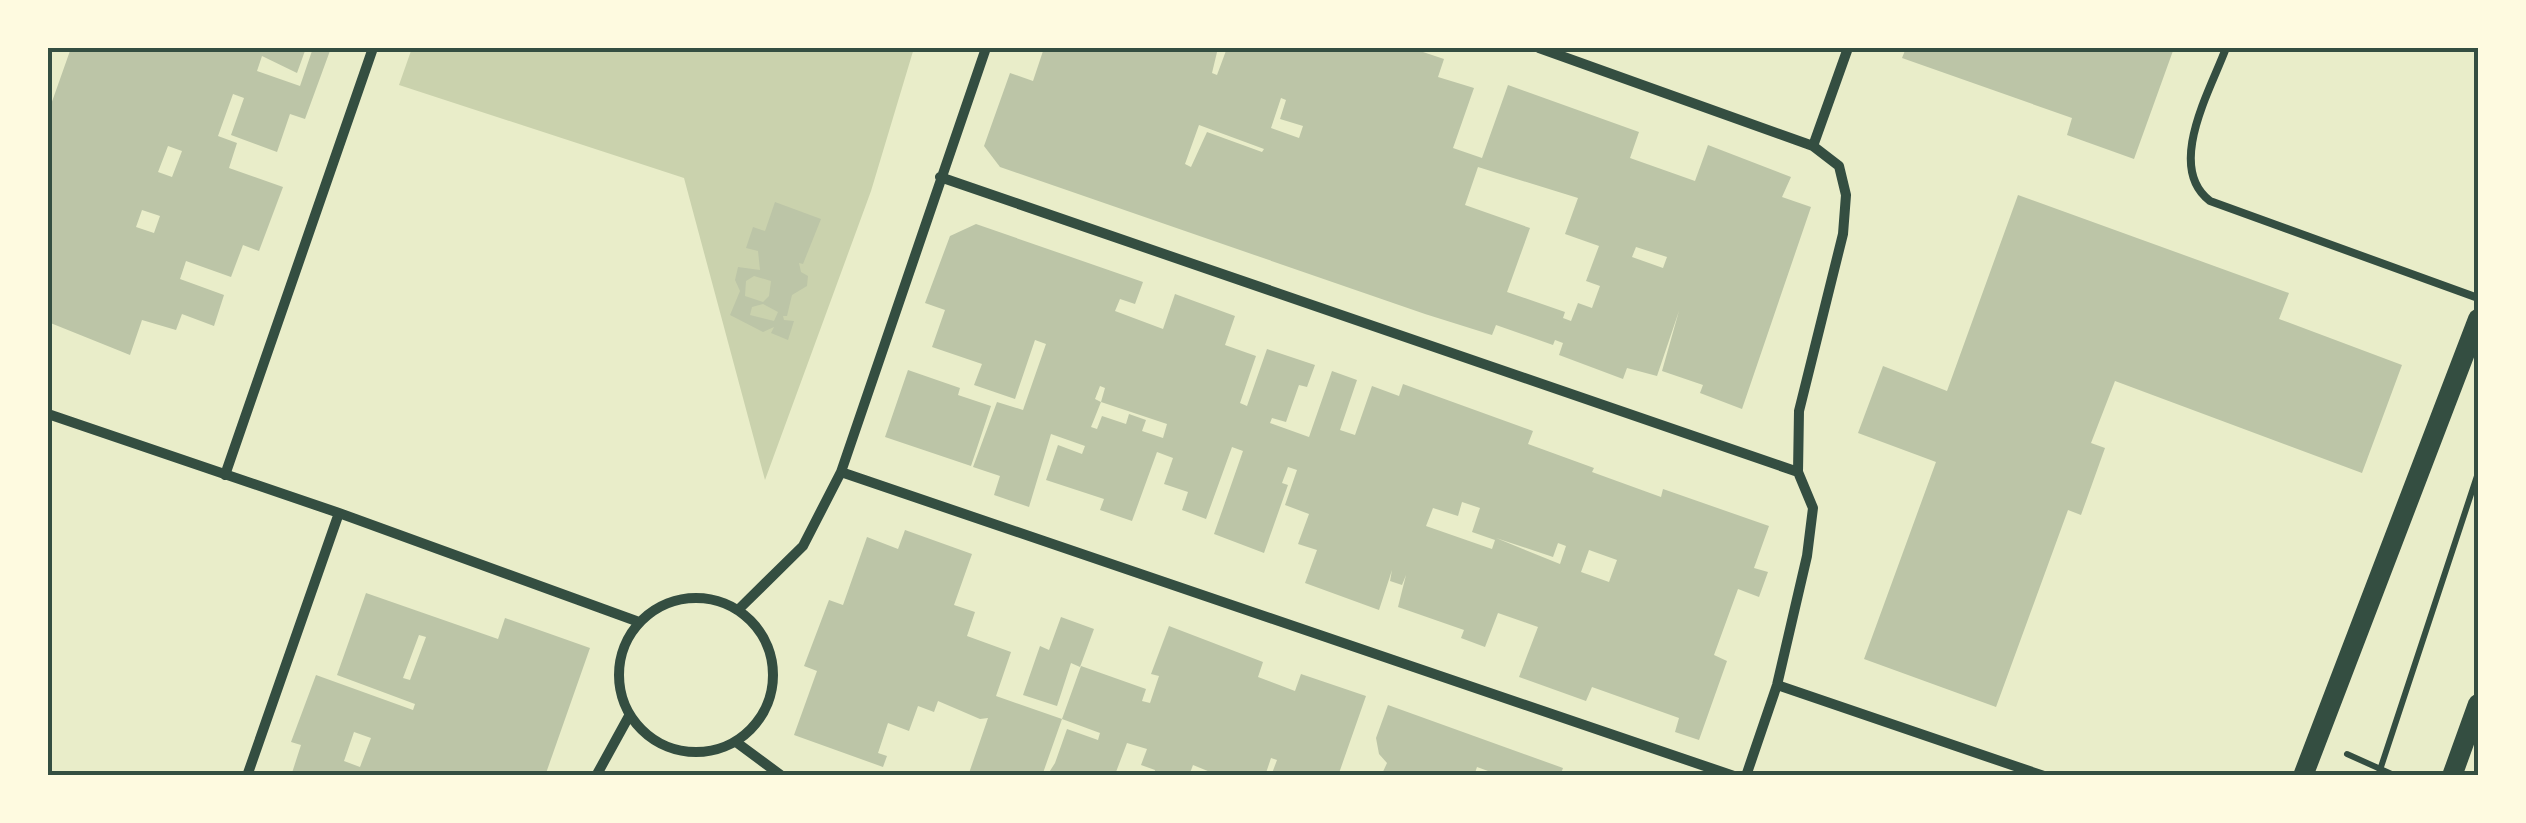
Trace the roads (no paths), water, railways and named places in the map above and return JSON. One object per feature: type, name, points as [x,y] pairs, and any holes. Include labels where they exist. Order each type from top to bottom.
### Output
[{"type":"main road","points":[[2303,776],[2478,319]]},
{"type":"main road","points":[[2452,776],[2478,704]]},
{"type":"street","points":[[225,475],[373,48]]},
{"type":"street","points":[[740,608],[803,546],[841,472],[986,48]]},
{"type":"street","points":[[1539,48],[1813,146],[1838,166],[1846,195],[1843,234],[1811,349],[1799,411],[1798,472],[1812,508],[1807,556],[1778,685],[1746,776]]},
{"type":"street","points":[[1813,146],[1848,48]]},
{"type":"street","points":[[940,177],[1798,472]]},
{"type":"street","points":[[48,414],[340,513],[639,622]]},
{"type":"street","points":[[841,472],[1734,776]]},
{"type":"street","points":[[248,776],[340,513]]},
{"type":"street","points":[[705,596],[740,608],[766,638],[776,676],[764,714],[736,742],[698,754],[659,744],[629,716],[618,684],[622,651],[639,622],[670,602],[705,596]]},
{"type":"street","points":[[1778,685],[2044,776]]},
{"type":"street","points":[[596,776],[629,716]]},
{"type":"street","points":[[736,742],[782,776]]},
{"type":"lane","points":[[2226,48],[2192,144],[2190,166],[2200,193],[2210,201],[2478,298]]}]
